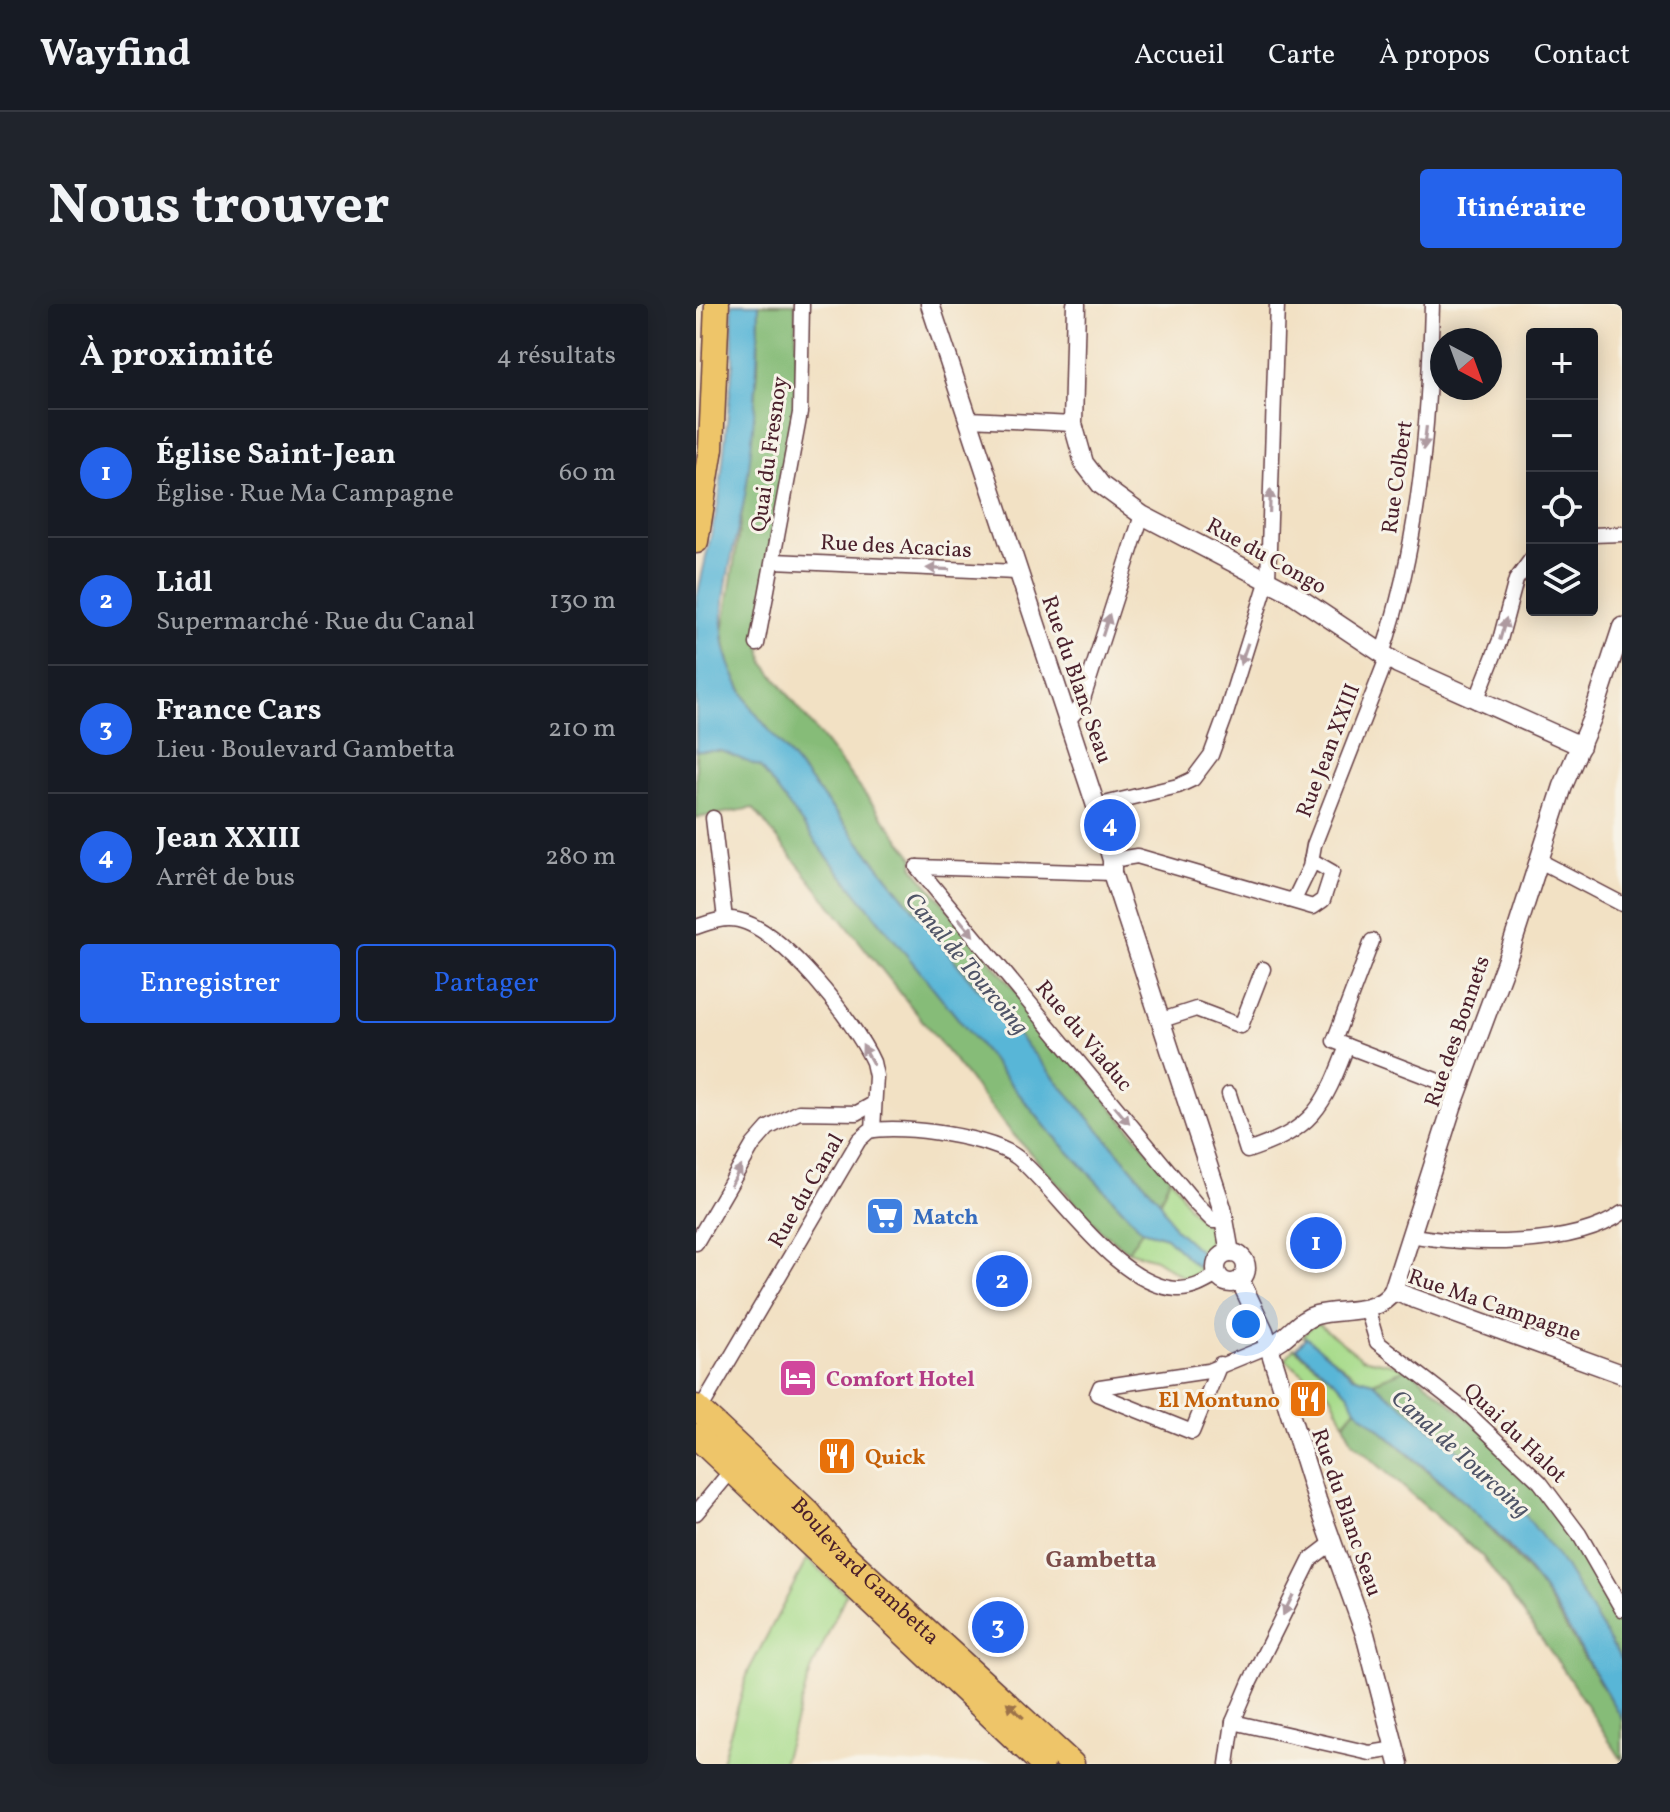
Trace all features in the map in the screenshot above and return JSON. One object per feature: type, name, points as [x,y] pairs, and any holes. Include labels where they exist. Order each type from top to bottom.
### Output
[{"type":"main road","points":[[696,449],[702,304]]},
{"type":"main road","points":[[696,541],[713,420],[717,304]]},
{"type":"main road","name":"Boulevard Gambetta","points":[[697,1411],[739,1462],[1042,1764]]},
{"type":"main road","name":"Boulevard Gambetta","points":[[696,1436],[739,1462],[809,1513],[846,1556],[904,1606],[1072,1764]]},
{"type":"street","name":"Quai du Fresnoy","points":[[774,561],[800,413],[802,304]]},
{"type":"street","name":"Rue du Blanc Seau","points":[[930,304],[1016,572],[1096,806],[1112,866],[1226,1221],[1230,1253]]},
{"type":"street","name":"Rue du Congo","points":[[1076,304],[1073,424],[1090,474],[1142,515],[1268,579],[1384,656],[1476,701],[1581,746]]},
{"type":"street","points":[[1096,806],[1178,786],[1193,779],[1206,765],[1225,717],[1268,579],[1277,304]]},
{"type":"street","name":"Rue Colbert","points":[[1384,656],[1401,588],[1416,504],[1430,396],[1432,304]]},
{"type":"street","points":[[969,419],[1073,424]]},
{"type":"street","points":[[1067,722],[1081,705],[1142,515]]},
{"type":"street","points":[[1598,535],[1622,534]]},
{"type":"street","name":"Rue des Acacias","points":[[774,561],[1016,572]]},
{"type":"street","points":[[757,644],[774,561]]},
{"type":"street","points":[[1476,701],[1500,640],[1516,580],[1526,566]]},
{"type":"street","name":"Rue des Bonnets","points":[[1393,1291],[1459,1089],[1510,951],[1563,786],[1581,746],[1622,627]]},
{"type":"street","name":"Rue Jean XXIII","points":[[1289,900],[1302,888],[1314,845],[1384,656]]},
{"type":"street","points":[[713,818],[725,919]]},
{"type":"street","points":[[1112,866],[1137,856],[1313,907],[1323,900],[1332,872],[1311,860]]},
{"type":"street","points":[[1538,860],[1622,904]]},
{"type":"street","name":"Rue du Viaduc","points":[[1112,866],[917,867],[1196,1204],[1213,1221],[1226,1221]]},
{"type":"street","points":[[696,927],[725,919],[750,924],[768,933],[806,968],[871,1057],[876,1076],[867,1133],[837,1111]]},
{"type":"street","points":[[1372,941],[1334,1041],[1459,1089]]},
{"type":"street","points":[[1162,1020],[1196,1009],[1241,1026],[1263,969]]},
{"type":"street","points":[[1229,1094],[1247,1151],[1284,1138],[1321,1108],[1347,1046]]},
{"type":"street","points":[[696,1243],[762,1134],[799,1112],[864,1111],[873,1104]]},
{"type":"street","name":"Rue du Canal","points":[[697,1411],[867,1133],[957,1136],[1010,1153],[1099,1245],[1134,1271],[1180,1290],[1217,1275]]},
{"type":"street","points":[[1410,1235],[1463,1243],[1570,1235],[1594,1229],[1621,1215]]},
{"type":"street","points":[[1230,1253],[1245,1263],[1240,1280],[1227,1283],[1217,1275],[1219,1259],[1230,1253]]},
{"type":"street","name":"Rue du Blanc Seau","points":[[1240,1280],[1269,1346],[1370,1650],[1397,1756]]},
{"type":"street","name":"Rue Ma Campagne","points":[[1269,1346],[1285,1339],[1309,1317],[1367,1308],[1384,1302],[1393,1291],[1622,1374]]},
{"type":"street","name":"Quai du Halot","points":[[1367,1308],[1374,1338],[1382,1347],[1461,1407],[1527,1467],[1579,1534],[1622,1609]]},
{"type":"street","points":[[1220,1364],[1192,1432],[1097,1394],[1100,1387],[1208,1371],[1220,1364],[1269,1346]]},
{"type":"street","points":[[1134,1410],[1143,1381]]},
{"type":"street","points":[[696,1513],[739,1462]]},
{"type":"street","points":[[1227,1764],[1233,1722],[1311,1559],[1332,1543]]},
{"type":"street","points":[[1233,1722],[1370,1753],[1397,1756]]},
{"type":"green space","points":[[759,304],[795,304],[798,395],[761,648],[764,663],[914,858],[913,867],[1170,1177],[1160,1201],[967,976],[752,709],[730,667],[723,632],[747,482],[758,370]]},
{"type":"green space","points":[[710,749],[738,755],[760,767],[821,849],[1045,1126],[1142,1230],[1128,1251],[1101,1231],[1012,1133],[753,808],[696,818],[696,751]]},
{"type":"green space","points":[[1170,1177],[1192,1211],[1215,1237],[1217,1244],[1209,1260],[1174,1228],[1160,1201]]},
{"type":"green space","points":[[1142,1230],[1166,1237],[1201,1269],[1189,1281],[1155,1259],[1128,1251]]},
{"type":"green space","points":[[1318,1324],[1362,1358],[1409,1368],[1373,1382],[1361,1380],[1303,1336],[1311,1326]]},
{"type":"green space","points":[[1294,1348],[1348,1392],[1356,1409],[1344,1423],[1331,1395],[1285,1359]]},
{"type":"green space","points":[[1409,1368],[1488,1435],[1559,1511],[1622,1613],[1622,1661],[1565,1567],[1373,1382]]},
{"type":"green space","points":[[1356,1409],[1478,1515],[1539,1584],[1622,1719],[1622,1760],[1561,1666],[1483,1557],[1352,1442],[1344,1423]]},
{"type":"green space","points":[[807,1559],[846,1594],[811,1671],[782,1764],[721,1764],[748,1672]]},
{"type":"water","points":[[732,304],[759,304],[750,461],[724,597],[724,645],[738,683],[752,709],[967,976],[1160,1201],[1174,1228],[1205,1256],[1197,1267],[1166,1237],[1142,1230],[1045,1126],[821,849],[760,767],[722,751],[696,751],[696,601],[719,500],[733,363]]},
{"type":"water","name":"Canal de Tourcoing","points":[[1306,1337],[1353,1376],[1373,1382],[1460,1452],[1526,1516],[1565,1567],[1622,1661],[1622,1719],[1557,1610],[1527,1568],[1475,1512],[1356,1409],[1348,1392],[1296,1348]]},
{"type":"place","name":"Jean XXIII","points":[[1110,825]]},
{"type":"place","name":"Match","points":[[885,1216]]},
{"type":"place","name":"Église Saint-Jean","points":[[1316,1243]]},
{"type":"place","name":"Lidl","points":[[1002,1281]]},
{"type":"place","name":"Comfort Hotel","points":[[798,1378]]},
{"type":"place","name":"El Montuno","points":[[1308,1399]]},
{"type":"place","name":"Quick","points":[[837,1456]]},
{"type":"place","name":"France Cars","points":[[998,1627]]},
{"type":"district","name":"Gambetta","points":[[1101,1559]]}]
